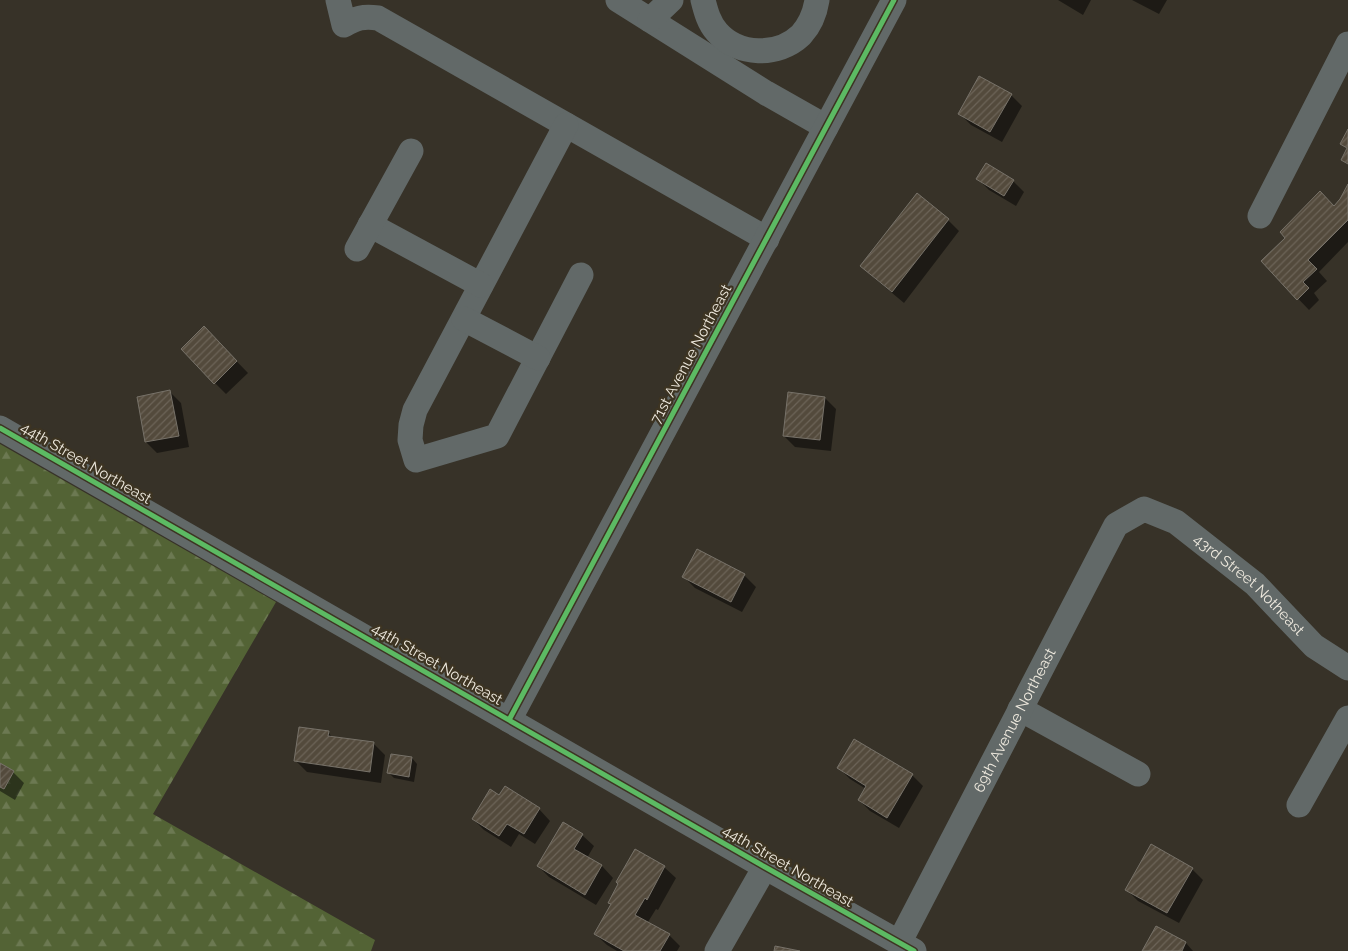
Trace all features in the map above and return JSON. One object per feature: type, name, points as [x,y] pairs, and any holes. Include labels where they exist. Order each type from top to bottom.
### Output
[{"type":"street","points":[[338,0],[344,25],[355,19],[378,18],[766,239]]},
{"type":"street","points":[[618,0],[766,94],[826,127]]},
{"type":"street","points":[[650,20],[671,0]]},
{"type":"street","points":[[703,0],[707,16],[717,32],[732,44],[749,50],[768,51],[786,46],[801,35],[812,20],[817,0]]},
{"type":"street","name":"71st Avenue Northeast","points":[[510,720],[894,0]]},
{"type":"street","points":[[1260,216],[1348,44]]},
{"type":"street","points":[[566,125],[415,410],[410,440],[416,460],[497,436],[582,275]]},
{"type":"street","points":[[356,249],[410,151]]},
{"type":"street","points":[[370,225],[481,285]]},
{"type":"street","points":[[464,319],[538,358]]},
{"type":"street","name":"44th Street Northeast","points":[[0,428],[907,947]]},
{"type":"street","name":"43rd Street Notheast","points":[[1144,509],[1176,522],[1255,584],[1314,646],[1348,668]]},
{"type":"street","name":"69th Avenue Northeast","points":[[907,947],[1020,710],[1116,525],[1144,509]]},
{"type":"street","points":[[1020,710],[1138,774]]},
{"type":"street","points":[[1299,805],[1348,718]]},
{"type":"street","points":[[717,951],[765,867]]},
{"type":"green space","points":[[0,444],[276,602],[153,814],[375,940],[371,951],[0,951]]},
{"type":"building","points":[[979,76],[1012,94],[990,132],[958,114]]},
{"type":"building","points":[[1348,129],[1348,164],[1341,160],[1347,148],[1340,144]]},
{"type":"building","points":[[986,163],[1014,180],[1004,196],[976,179]]},
{"type":"building","points":[[1348,184],[1348,220],[1308,260],[1317,269],[1303,282],[1309,288],[1297,300],[1261,261],[1285,238],[1280,232],[1320,191],[1334,206]]},
{"type":"building","points":[[917,193],[949,219],[892,292],[860,266]]},
{"type":"building","points":[[204,326],[237,361],[214,384],[181,349]]},
{"type":"building","points":[[170,390],[179,436],[145,442],[137,397]]},
{"type":"building","points":[[788,392],[825,397],[820,440],[783,436]]},
{"type":"building","points":[[697,549],[745,574],[731,602],[682,577]]},
{"type":"building","points":[[299,727],[329,731],[328,736],[374,742],[370,772],[294,761]]},
{"type":"building","points":[[854,739],[913,774],[887,818],[858,800],[866,786],[837,768]]},
{"type":"building","points":[[391,754],[412,757],[409,777],[387,773]]},
{"type":"building","points":[[0,763],[14,771],[4,789],[0,787]]},
{"type":"building","points":[[505,786],[540,808],[524,834],[507,824],[499,836],[472,819],[490,789],[499,795]]},
{"type":"building","points":[[563,822],[583,834],[574,849],[602,865],[585,895],[537,866]]},
{"type":"building","points":[[1151,844],[1193,868],[1167,913],[1125,890]]},
{"type":"building","points":[[635,849],[665,866],[647,900],[645,898],[635,915],[670,934],[660,951],[624,951],[594,934],[611,904],[608,903],[618,884],[616,882]]},
{"type":"building","points":[[1156,926],[1186,942],[1182,951],[1142,951]]},
{"type":"building","points":[[775,946],[800,951],[774,951]]},
{"type":"cycle path","points":[[509,720],[894,0]]},
{"type":"cycle path","points":[[0,428],[914,951]]}]
